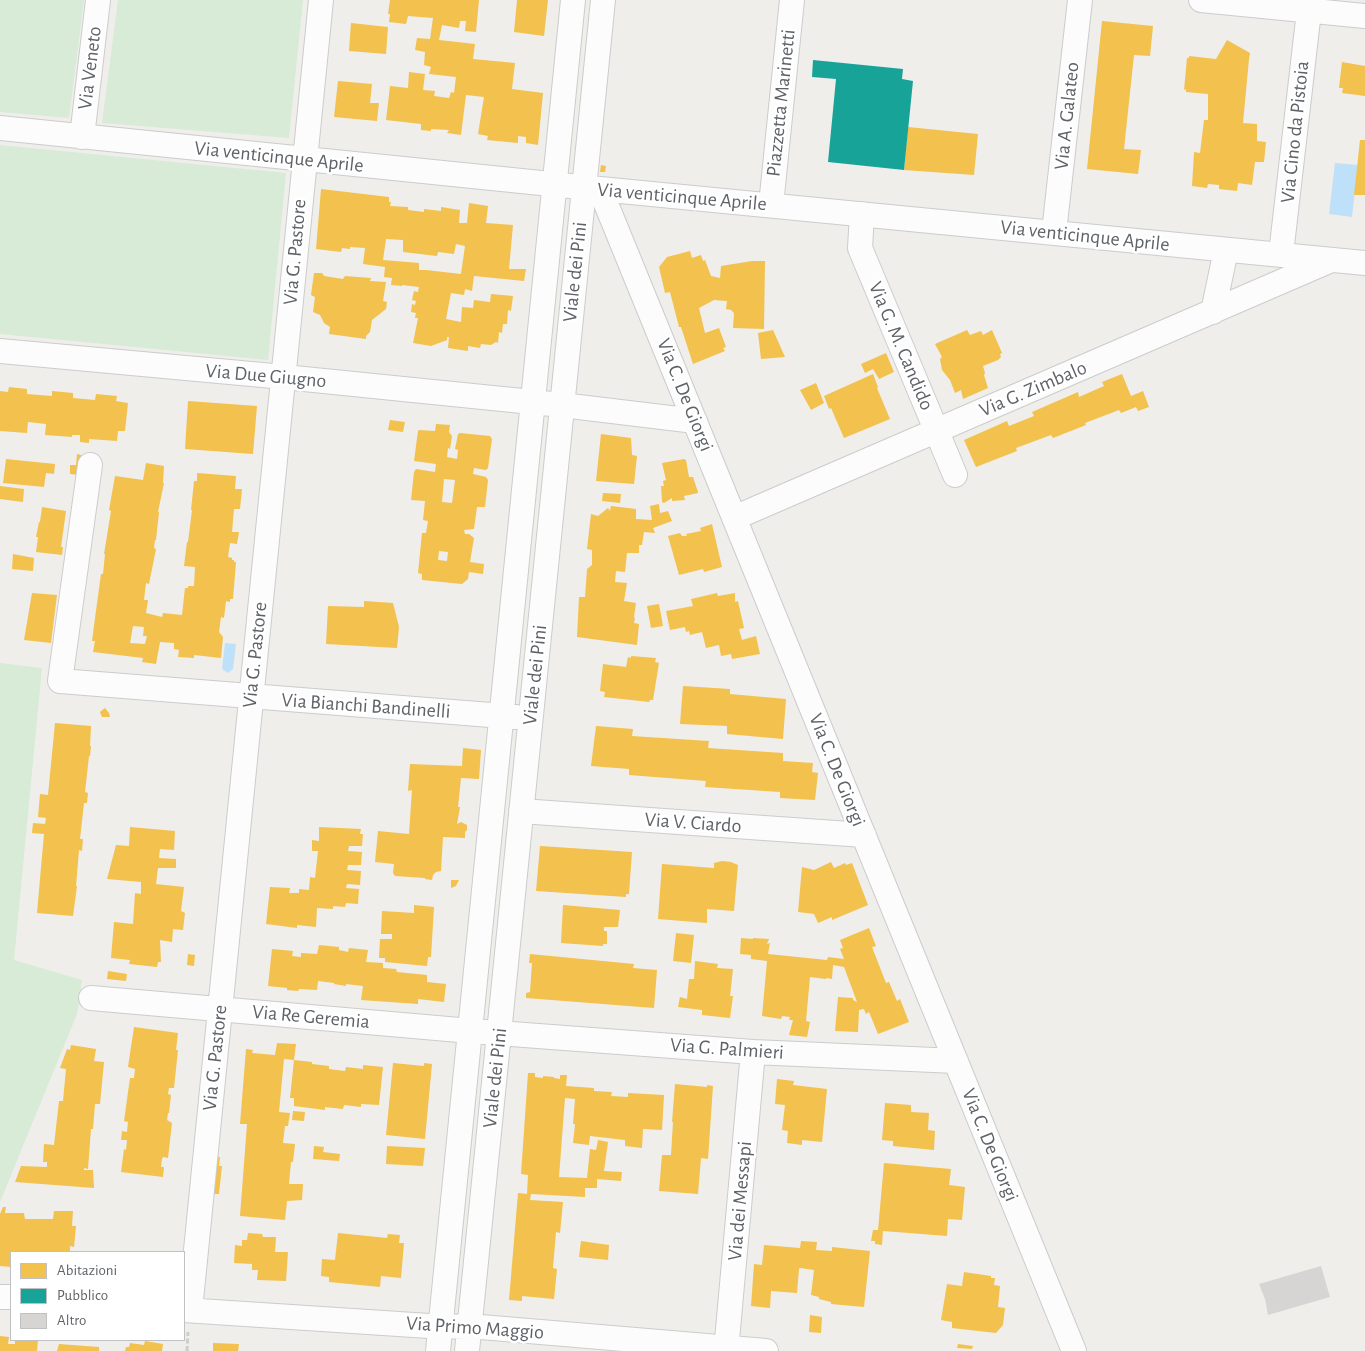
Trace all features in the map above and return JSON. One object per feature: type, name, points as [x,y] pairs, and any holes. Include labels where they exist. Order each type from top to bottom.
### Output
[{"type":"street","name":"Via Veneto","points":[[82,136],[98,0]]},
{"type":"street","name":"Via G. Pastore","points":[[187,1310],[220,1009],[321,0]]},
{"type":"street","name":"Viale dei Pini","points":[[438,1351],[573,0]]},
{"type":"street","name":"Viale dei Pini","points":[[468,1351],[562,405],[592,188],[603,0]]},
{"type":"street","name":"Piazzetta Marinetti","points":[[771,205],[792,0]]},
{"type":"street","name":"Via A. Galateo","points":[[1054,232],[1080,0]]},
{"type":"street","points":[[1200,0],[1365,16]]},
{"type":"street","name":"Via Cino da Pistoia","points":[[1281,254],[1309,11]]},
{"type":"street","name":"Via venticinque Aprile","points":[[0,128],[554,185],[1365,263]]},
{"type":"street","name":"Via C. De Giorgi","points":[[592,188],[695,421],[1074,1351]]},
{"type":"street","name":"Via G. M. Candido","points":[[862,214],[860,248],[955,475]]},
{"type":"street","points":[[1213,312],[1226,250]]},
{"type":"street","name":"Via G. Zimbalo","points":[[734,518],[1331,260]]},
{"type":"street","name":"Via Due Giugno","points":[[0,351],[284,377],[562,405],[695,421]]},
{"type":"street","name":"Via Bianchi Bandinelli","points":[[90,465],[60,681],[531,718]]},
{"type":"street","name":"Via V. Ciardo","points":[[521,811],[864,835]]},
{"type":"street","name":"Via Re Geremia","points":[[91,998],[499,1033]]},
{"type":"street","name":"Via G. Palmieri","points":[[499,1033],[753,1052],[956,1061]]},
{"type":"street","name":"Via dei Messapi","points":[[726,1350],[753,1052]]},
{"type":"street","name":"Via Primo Maggio","points":[[187,1310],[470,1328],[481,1327],[726,1350],[766,1351]]},
{"type":"green space","points":[[0,0],[84,0],[69,118],[0,112]]},
{"type":"green space","points":[[118,0],[303,0],[289,138],[102,123]]},
{"type":"green space","points":[[0,145],[286,173],[268,360],[0,334]]},
{"type":"green space","points":[[0,663],[42,668],[14,960],[82,980],[77,1014],[0,1202]]},
{"type":"water","points":[[1335,163],[1358,165],[1352,217],[1329,214]]},
{"type":"water","points":[[225,643],[236,644],[233,669],[228,673],[222,669]]},
{"type":"building: Abitazioni","points":[[390,0],[479,0],[476,32],[465,31],[466,21],[460,21],[459,28],[442,25],[439,40],[475,44],[473,59],[515,63],[512,89],[543,93],[538,145],[526,143],[526,137],[518,136],[518,143],[487,140],[488,136],[478,134],[484,97],[466,95],[461,135],[447,133],[449,130],[421,130],[421,124],[386,120],[390,86],[408,88],[409,72],[425,74],[423,90],[435,91],[434,96],[449,98],[451,92],[454,93],[456,77],[429,74],[431,67],[424,65],[425,52],[415,50],[417,38],[430,39],[433,18],[408,16],[406,24],[389,22]]},
{"type":"building: Abitazioni","points":[[517,0],[548,0],[544,36],[514,32]]},
{"type":"building: Abitazioni","points":[[1102,21],[1153,26],[1150,56],[1134,55],[1124,149],[1141,150],[1138,174],[1087,169]]},
{"type":"building: Abitazioni","points":[[351,23],[388,27],[386,54],[349,51]]},
{"type":"building: Abitazioni","points":[[1227,40],[1250,53],[1243,123],[1257,124],[1257,141],[1266,142],[1264,162],[1255,162],[1252,185],[1238,183],[1237,191],[1219,189],[1219,185],[1208,184],[1207,188],[1192,186],[1194,152],[1200,153],[1204,120],[1208,120],[1208,94],[1186,92],[1186,89],[1184,90],[1187,58],[1189,56],[1216,59]]},
{"type":"building: Abitazioni","points":[[1342,62],[1365,66],[1365,96],[1342,93],[1343,88],[1339,88]]},
{"type":"building: Abitazioni","points":[[338,81],[372,84],[370,103],[379,103],[377,121],[334,117]]},
{"type":"building: Abitazioni","points":[[908,127],[978,134],[974,175],[904,170]]},
{"type":"building: Abitazioni","points":[[1360,140],[1365,140],[1365,195],[1354,195]]},
{"type":"building: Abitazioni","points":[[601,165],[606,166],[605,172],[600,172]]},
{"type":"building: Abitazioni","points":[[321,189],[389,197],[390,206],[408,207],[408,210],[424,212],[424,209],[441,211],[441,207],[460,210],[459,223],[467,223],[469,203],[488,206],[486,223],[513,225],[509,269],[526,269],[524,281],[474,276],[472,291],[465,289],[464,295],[451,293],[446,319],[461,322],[462,307],[473,308],[474,300],[490,302],[491,294],[513,296],[511,311],[508,310],[507,324],[503,324],[502,333],[499,332],[498,343],[496,342],[491,345],[481,344],[480,348],[468,346],[468,351],[448,348],[449,337],[447,337],[447,340],[431,346],[413,343],[418,318],[415,318],[416,313],[411,312],[412,304],[415,305],[416,301],[412,300],[414,291],[418,292],[419,287],[391,285],[392,278],[384,277],[385,267],[363,264],[365,248],[342,248],[341,252],[316,249]],"holes":[[[386,239],[403,240],[403,252],[437,256],[438,252],[454,254],[456,244],[465,246],[461,274],[419,270],[419,263],[383,260]]]},
{"type":"building: Abitazioni","points":[[690,251],[692,258],[701,255],[711,276],[720,278],[721,266],[765,261],[764,329],[733,328],[734,313],[726,309],[727,301],[714,300],[699,308],[705,333],[719,328],[726,347],[723,348],[725,351],[693,364],[681,327],[679,327],[670,292],[665,293],[659,267],[667,257]]},
{"type":"building: Abitazioni","points":[[314,273],[322,273],[324,276],[343,279],[345,276],[371,278],[370,281],[386,282],[383,301],[387,302],[386,309],[372,320],[370,332],[366,339],[329,334],[330,327],[324,323],[320,315],[313,312],[315,297],[311,295]]},
{"type":"building: Abitazioni","points":[[773,330],[785,357],[761,359],[758,333]]},
{"type":"building: Abitazioni","points":[[967,330],[970,335],[981,331],[983,335],[992,330],[1002,353],[998,360],[983,366],[988,388],[963,399],[961,390],[955,393],[950,380],[942,370],[940,359],[942,357],[935,344]]},
{"type":"building: Abitazioni","points":[[886,353],[894,372],[879,379],[873,369],[865,373],[861,364]]},
{"type":"building: Abitazioni","points":[[873,374],[890,419],[844,438],[824,396]]},
{"type":"building: Abitazioni","points":[[1122,374],[1131,396],[1143,391],[1149,407],[1138,411],[1136,407],[1121,413],[1119,410],[1053,438],[1051,435],[1016,448],[1017,451],[976,467],[964,440],[1007,421],[1009,426],[1034,416],[1032,412],[1078,392],[1079,397],[1104,386],[1102,382]]},
{"type":"building: Abitazioni","points":[[816,383],[824,403],[811,410],[800,390]]},
{"type":"building: Abitazioni","points":[[9,387],[27,389],[27,394],[52,396],[52,391],[73,393],[73,398],[95,400],[96,394],[117,396],[116,401],[128,403],[125,431],[118,431],[117,441],[89,439],[89,443],[80,442],[80,435],[72,435],[72,437],[45,435],[46,424],[28,422],[27,433],[0,431],[0,391],[8,392]]},
{"type":"building: Abitazioni","points":[[188,401],[257,406],[253,454],[185,449]]},
{"type":"building: Abitazioni","points":[[390,420],[405,422],[403,432],[388,430]]},
{"type":"building: Abitazioni","points":[[436,424],[450,425],[449,432],[452,436],[447,457],[457,459],[458,450],[455,449],[458,434],[490,436],[492,439],[488,468],[486,470],[474,468],[473,474],[486,477],[488,480],[485,507],[477,507],[474,529],[464,530],[465,534],[469,534],[474,538],[470,562],[484,564],[483,574],[469,572],[468,579],[462,584],[422,580],[422,574],[418,573],[422,533],[426,533],[428,521],[423,520],[425,501],[411,500],[414,472],[416,469],[435,472],[436,464],[414,461],[418,431],[435,431]],"holes":[[[444,479],[455,480],[452,503],[442,502]],[[439,551],[448,552],[447,561],[438,560]]]},
{"type":"building: Abitazioni","points":[[601,434],[631,438],[632,455],[637,456],[634,484],[596,481]]},
{"type":"building: Abitazioni","points":[[77,454],[81,455],[79,475],[70,474],[70,465],[76,465]]},
{"type":"building: Abitazioni","points":[[6,459],[55,464],[54,474],[46,473],[44,487],[3,483]]},
{"type":"building: Abitazioni","points":[[686,460],[689,477],[693,477],[698,493],[684,496],[685,500],[672,501],[672,498],[664,503],[662,502],[661,486],[664,486],[663,481],[666,480],[662,463]]},
{"type":"building: Abitazioni","points":[[146,463],[164,466],[164,483],[158,512],[154,548],[156,549],[149,584],[146,583],[144,600],[148,600],[146,613],[162,617],[163,613],[182,615],[185,588],[194,586],[195,567],[184,566],[194,481],[197,481],[197,473],[236,476],[235,489],[242,489],[240,509],[234,509],[232,532],[239,532],[237,544],[230,543],[228,557],[236,562],[233,599],[230,599],[230,602],[226,601],[224,618],[221,617],[219,632],[223,637],[221,658],[194,655],[194,658],[178,657],[179,650],[174,649],[174,643],[160,642],[156,664],[142,662],[143,658],[93,652],[95,641],[92,641],[101,574],[103,574],[104,554],[111,511],[109,510],[115,476],[143,480]],"holes":[[[133,626],[144,627],[143,636],[147,636],[145,644],[130,643]]]},
{"type":"building: Abitazioni","points":[[0,486],[24,489],[23,502],[0,499]]},
{"type":"building: Abitazioni","points":[[603,493],[621,494],[620,503],[602,501]]},
{"type":"building: Abitazioni","points":[[659,504],[660,513],[668,511],[672,521],[653,528],[655,533],[644,532],[642,545],[639,545],[639,553],[627,553],[625,572],[616,571],[615,582],[627,583],[624,601],[636,603],[634,623],[639,624],[637,645],[577,637],[579,597],[585,597],[587,569],[592,565],[592,550],[587,549],[591,514],[598,516],[608,508],[610,511],[611,506],[636,509],[636,519],[652,520],[650,506]]},
{"type":"building: Abitazioni","points":[[42,507],[66,511],[61,547],[63,547],[62,555],[36,552],[38,537],[36,537]]},
{"type":"building: Abitazioni","points":[[712,524],[722,567],[704,572],[703,569],[679,575],[668,536],[680,533],[682,536],[687,536],[686,534],[701,531],[700,528]]},
{"type":"building: Abitazioni","points":[[13,554],[34,558],[33,571],[12,569]]},
{"type":"building: Abitazioni","points":[[32,593],[57,595],[51,643],[24,640]]},
{"type":"building: Abitazioni","points":[[717,593],[718,596],[735,593],[735,602],[738,601],[744,628],[739,629],[742,640],[756,636],[760,654],[732,659],[731,654],[721,656],[719,645],[706,648],[702,632],[690,635],[689,631],[686,632],[685,627],[670,630],[666,611],[693,606],[691,599]]},
{"type":"building: Abitazioni","points":[[364,601],[393,603],[399,627],[397,648],[326,644],[328,606],[364,607]]},
{"type":"building: Abitazioni","points":[[659,604],[663,626],[651,628],[647,606]]},
{"type":"building: Abitazioni","points":[[631,656],[656,658],[655,662],[659,663],[653,700],[649,702],[604,697],[605,692],[600,691],[603,664],[626,667],[628,657],[631,658]]},
{"type":"building: Abitazioni","points":[[683,686],[730,689],[730,694],[786,699],[783,739],[727,734],[727,726],[680,724]]},
{"type":"building: Abitazioni","points":[[105,708],[110,717],[102,717],[100,712]]},
{"type":"building: Abitazioni","points":[[55,723],[91,726],[91,746],[85,792],[88,793],[87,803],[84,803],[80,839],[83,839],[82,851],[79,850],[73,916],[37,913],[44,834],[32,833],[33,823],[45,824],[46,818],[38,817],[40,794],[48,795]]},
{"type":"building: Abitazioni","points":[[596,726],[633,729],[632,736],[709,741],[708,748],[783,753],[783,761],[813,763],[812,772],[818,773],[815,800],[780,798],[780,792],[705,787],[706,781],[629,775],[629,769],[591,766]]},
{"type":"building: Abitazioni","points":[[463,748],[481,750],[479,779],[461,778],[458,807],[460,807],[457,824],[461,822],[467,825],[465,838],[443,837],[441,871],[433,875],[432,880],[395,876],[393,873],[394,864],[375,862],[378,831],[409,834],[412,790],[408,791],[410,764],[462,766]]},
{"type":"building: Abitazioni","points":[[130,827],[175,831],[174,850],[160,849],[159,858],[176,859],[176,868],[158,868],[156,884],[184,887],[181,911],[185,913],[183,930],[173,929],[172,942],[160,940],[161,962],[158,962],[157,967],[129,964],[130,960],[111,958],[114,922],[133,924],[135,893],[141,894],[141,882],[107,879],[116,845],[129,846]]},
{"type":"building: Abitazioni","points":[[319,827],[361,829],[360,834],[363,834],[362,846],[349,846],[348,851],[362,852],[361,865],[348,865],[347,870],[361,871],[360,885],[347,884],[346,888],[359,889],[358,904],[346,903],[345,907],[333,906],[333,909],[317,908],[316,927],[297,925],[297,928],[266,924],[270,887],[290,888],[289,893],[299,893],[299,889],[309,890],[310,877],[315,878],[318,851],[312,851],[312,840],[319,841]]},
{"type":"building: Abitazioni","points":[[540,846],[632,852],[629,894],[626,894],[626,897],[536,891]]},
{"type":"building: Abitazioni","points":[[722,861],[738,865],[734,911],[707,909],[707,923],[658,919],[662,864],[714,868],[714,863]]},
{"type":"building: Abitazioni","points":[[831,862],[834,868],[845,863],[846,865],[852,863],[868,905],[832,920],[832,917],[818,923],[814,914],[798,912],[802,867],[814,870]]},
{"type":"building: Abitazioni","points":[[451,880],[459,880],[456,886],[451,888]]},
{"type":"building: Abitazioni","points":[[414,905],[434,907],[431,957],[428,957],[427,966],[385,962],[385,958],[379,958],[380,939],[392,939],[392,934],[381,934],[382,911],[414,913]]},
{"type":"building: Abitazioni","points":[[563,905],[620,910],[618,927],[604,927],[604,931],[607,931],[607,944],[603,944],[603,946],[561,943]]},
{"type":"building: Abitazioni","points":[[869,928],[876,946],[872,947],[886,983],[889,982],[897,1001],[900,999],[909,1022],[878,1034],[869,1012],[866,1014],[864,1009],[859,1010],[858,1032],[835,1031],[838,997],[853,998],[857,1002],[844,967],[833,965],[832,979],[810,977],[806,1021],[810,1022],[807,1037],[789,1035],[793,1020],[789,1020],[790,1017],[782,1016],[781,1019],[762,1016],[767,961],[751,959],[751,955],[740,954],[741,938],[769,939],[767,944],[770,943],[768,954],[827,960],[828,957],[844,959],[840,949],[843,948],[840,940]]},
{"type":"building: Abitazioni","points":[[676,933],[694,935],[691,963],[673,961]]},
{"type":"building: Abitazioni","points":[[319,945],[339,947],[339,950],[348,952],[349,948],[368,950],[366,962],[383,963],[383,968],[396,969],[397,972],[427,975],[427,982],[446,984],[444,1002],[418,999],[418,1004],[361,1000],[363,986],[346,984],[346,986],[318,981],[317,990],[299,989],[298,991],[268,986],[272,949],[293,951],[292,956],[301,957],[301,953],[317,954]]},
{"type":"building: Abitazioni","points":[[188,954],[195,955],[194,966],[187,965]]},
{"type":"building: Abitazioni","points":[[530,954],[634,964],[633,968],[657,970],[654,1008],[526,998],[526,993],[530,992],[532,963],[529,963]]},
{"type":"building: Abitazioni","points":[[695,961],[718,964],[717,968],[733,969],[730,996],[733,996],[730,1018],[702,1015],[702,1010],[678,1007],[680,997],[687,999],[689,979],[694,979]]},
{"type":"building: Abitazioni","points":[[108,971],[127,974],[126,981],[107,979]]},
{"type":"building: Abitazioni","points":[[134,1027],[178,1033],[174,1088],[169,1088],[168,1094],[171,1095],[167,1120],[172,1123],[168,1158],[163,1157],[162,1159],[161,1167],[164,1167],[163,1177],[121,1172],[127,1140],[121,1140],[122,1131],[127,1132],[128,1122],[124,1121],[130,1078],[134,1078],[135,1069],[128,1067]]},
{"type":"building: Abitazioni","points":[[277,1043],[296,1044],[294,1060],[284,1059],[279,1112],[290,1113],[288,1126],[285,1126],[283,1143],[295,1144],[289,1184],[303,1184],[302,1200],[287,1201],[285,1220],[240,1216],[247,1124],[240,1124],[246,1049],[253,1050],[252,1053],[275,1055]]},
{"type":"building: Abitazioni","points":[[71,1045],[96,1049],[94,1061],[104,1062],[100,1104],[95,1104],[93,1129],[91,1129],[88,1169],[84,1168],[84,1170],[93,1170],[94,1188],[15,1182],[21,1166],[47,1167],[47,1162],[43,1162],[44,1144],[54,1145],[59,1101],[63,1101],[66,1069],[60,1068],[67,1049],[70,1050]]},
{"type":"building: Abitazioni","points":[[294,1060],[312,1062],[312,1064],[329,1066],[329,1069],[345,1071],[346,1067],[363,1069],[363,1065],[383,1067],[379,1105],[361,1104],[361,1107],[344,1105],[343,1109],[325,1107],[325,1110],[294,1106],[294,1098],[290,1098]]},
{"type":"building: Abitazioni","points":[[393,1063],[424,1066],[424,1063],[432,1064],[425,1139],[386,1135]]},
{"type":"building: Abitazioni","points":[[528,1073],[535,1073],[535,1077],[543,1078],[543,1076],[560,1079],[560,1075],[567,1075],[566,1086],[594,1088],[594,1091],[612,1092],[611,1096],[628,1097],[628,1093],[664,1095],[662,1130],[643,1129],[642,1148],[625,1146],[625,1140],[590,1136],[589,1145],[573,1143],[575,1099],[565,1098],[559,1177],[587,1178],[590,1149],[596,1150],[598,1140],[608,1142],[604,1171],[622,1172],[621,1181],[597,1179],[597,1188],[585,1188],[585,1197],[531,1194],[530,1200],[563,1202],[560,1233],[556,1232],[553,1268],[557,1269],[554,1299],[522,1296],[522,1301],[509,1300],[518,1193],[527,1194],[528,1175],[521,1174]]},
{"type":"building: Abitazioni","points":[[777,1079],[794,1081],[793,1085],[827,1089],[822,1142],[802,1140],[802,1145],[787,1143],[788,1131],[782,1130],[785,1105],[775,1104]]},
{"type":"building: Abitazioni","points":[[675,1084],[713,1086],[708,1159],[701,1158],[698,1194],[659,1191],[662,1155],[671,1155]]},
{"type":"building: Abitazioni","points":[[885,1103],[911,1105],[911,1112],[929,1113],[928,1130],[935,1131],[934,1150],[893,1146],[893,1141],[882,1140]]},
{"type":"building: Abitazioni","points":[[293,1111],[305,1112],[304,1121],[292,1120]]},
{"type":"building: Abitazioni","points":[[314,1146],[324,1147],[323,1152],[340,1154],[339,1161],[313,1159]]},
{"type":"building: Abitazioni","points":[[387,1146],[425,1148],[423,1166],[386,1164]]},
{"type":"building: Abitazioni","points":[[217,1157],[220,1157],[219,1166],[222,1166],[219,1194],[213,1194]]},
{"type":"building: Abitazioni","points":[[884,1163],[951,1169],[949,1185],[965,1187],[962,1220],[948,1219],[947,1236],[883,1231],[882,1245],[875,1244],[875,1241],[871,1241],[873,1230],[878,1230]]},
{"type":"building: Abitazioni","points":[[3,1207],[6,1207],[5,1213],[24,1213],[25,1219],[53,1219],[54,1211],[73,1211],[72,1226],[76,1226],[74,1247],[70,1246],[70,1251],[10,1251],[10,1267],[0,1266],[0,1214]]},
{"type":"building: Abitazioni","points":[[248,1233],[262,1234],[263,1237],[276,1237],[275,1252],[288,1252],[286,1281],[257,1280],[258,1270],[252,1270],[252,1264],[234,1263],[235,1245],[242,1246],[242,1240],[247,1240]]},
{"type":"building: Abitazioni","points":[[338,1233],[387,1238],[388,1234],[400,1235],[399,1243],[404,1243],[401,1278],[381,1276],[380,1287],[329,1282],[329,1277],[321,1276],[322,1259],[335,1260]]},
{"type":"building: Abitazioni","points":[[581,1241],[609,1245],[608,1260],[579,1257]]},
{"type":"building: Abitazioni","points":[[801,1241],[817,1242],[816,1250],[832,1251],[832,1247],[870,1251],[864,1307],[831,1304],[831,1302],[811,1295],[814,1270],[800,1268],[797,1293],[771,1291],[770,1308],[751,1306],[754,1264],[762,1265],[764,1245],[800,1248]]},
{"type":"building: Abitazioni","points":[[964,1272],[991,1276],[991,1278],[995,1278],[994,1285],[1000,1286],[998,1307],[1005,1308],[1003,1325],[996,1333],[952,1328],[952,1322],[941,1320],[947,1284],[962,1286]]},
{"type":"building: Abitazioni","points":[[810,1315],[822,1317],[821,1333],[809,1332]]},
{"type":"building: Abitazioni","points":[[0,1336],[9,1337],[8,1344],[15,1344],[15,1341],[38,1341],[37,1351],[0,1351]]},
{"type":"building: Abitazioni","points":[[145,1341],[163,1344],[162,1351],[125,1351],[130,1343],[144,1345]]},
{"type":"building: Abitazioni","points":[[213,1343],[239,1344],[238,1351],[213,1351]]},
{"type":"building: Abitazioni","points":[[59,1344],[99,1347],[99,1351],[57,1351]]},
{"type":"building: Abitazioni","points":[[958,1344],[973,1346],[972,1349],[957,1348]]},
{"type":"building: Pubblico","points":[[813,60],[903,69],[902,79],[913,81],[904,170],[828,162],[836,79],[812,77]]},
{"type":"building: Altro","points":[[1321,1266],[1330,1297],[1268,1315],[1265,1299],[1259,1284]]}]
